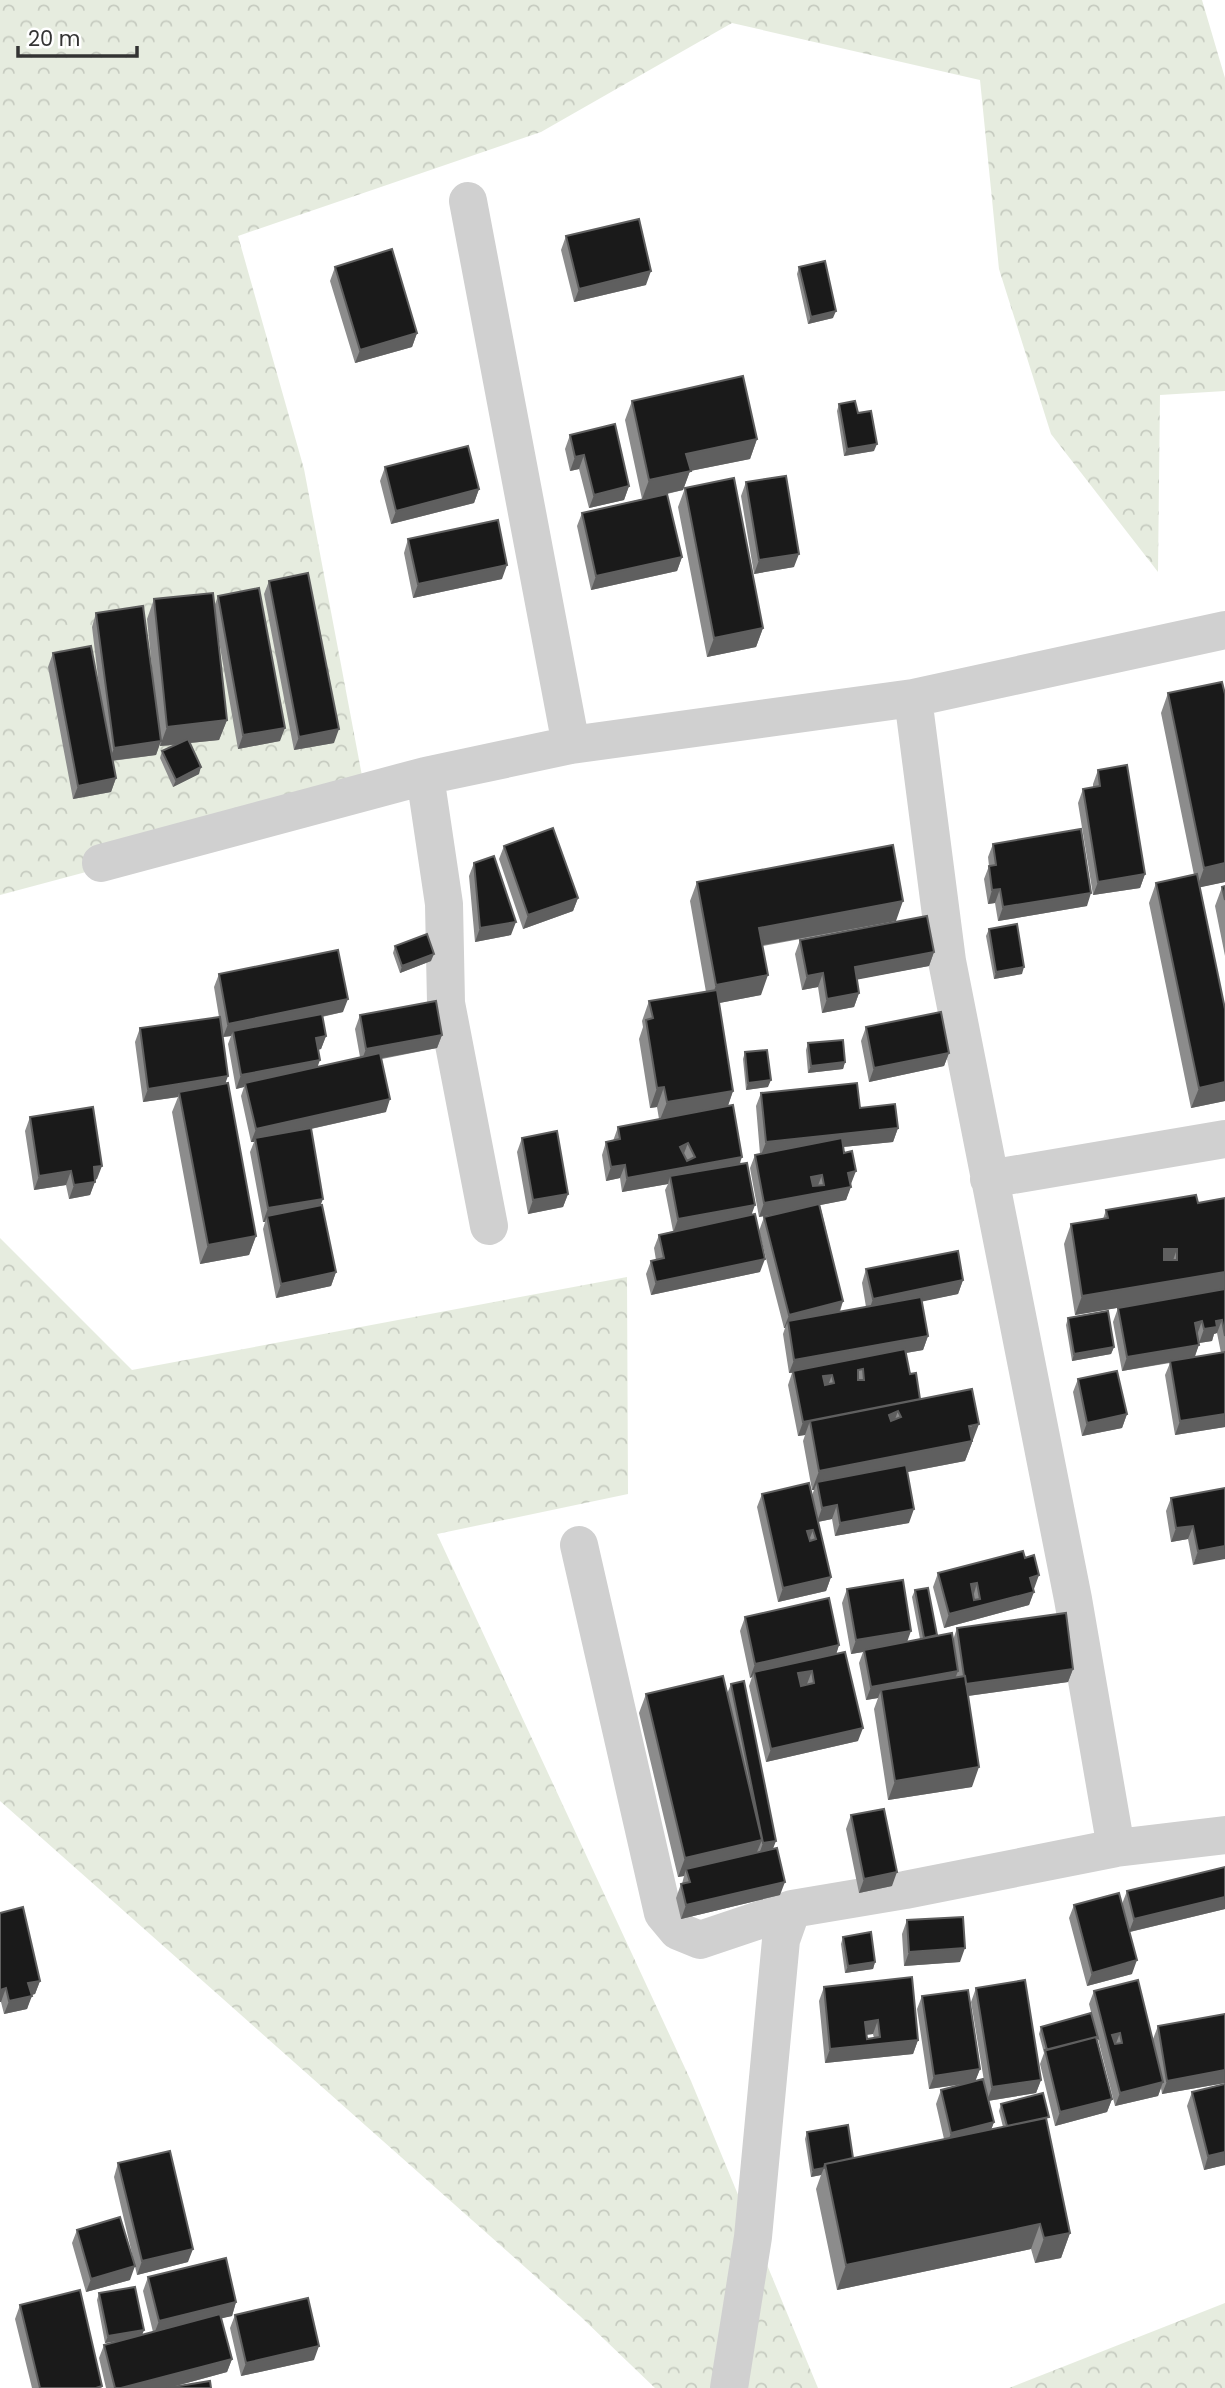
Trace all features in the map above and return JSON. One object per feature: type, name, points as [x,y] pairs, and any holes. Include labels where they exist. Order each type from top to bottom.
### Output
[{"type":"street","points":[[468,201],[571,745]]},
{"type":"street","points":[[100,863],[425,776],[571,745],[913,698],[1225,630]]},
{"type":"street","points":[[913,698],[947,961],[1073,1599],[1116,1848]]},
{"type":"street","points":[[425,776],[444,904],[446,1003],[489,1226]]},
{"type":"street","points":[[989,1179],[1225,1139]]},
{"type":"street","points":[[579,1545],[663,1913],[678,1931],[700,1940],[792,1909],[918,1888],[1116,1848],[1225,1835]]},
{"type":"street","points":[[729,2388],[753,2237],[780,1940],[792,1909]]},
{"type":"green space","points":[[0,0],[1202,0],[1225,78],[1225,391],[1160,395],[1158,572],[1051,434],[999,269],[980,80],[732,23],[541,132],[238,236],[304,469],[366,797],[0,895]]},
{"type":"green space","points":[[0,1238],[132,1370],[627,1277],[628,1494],[437,1534],[691,2081],[818,2388],[655,2388],[580,2316],[0,1801]]},
{"type":"green space","points":[[1225,2303],[1225,2388],[1009,2388]]},
{"type":"building","points":[[639,219],[651,271],[579,289],[566,236]]},
{"type":"building","points":[[392,249],[417,333],[360,350],[335,267]]},
{"type":"building","points":[[825,261],[836,311],[811,317],[799,267]]},
{"type":"building","points":[[743,376],[757,439],[686,454],[691,471],[649,480],[632,401]]},
{"type":"building","points":[[855,401],[858,413],[871,411],[877,444],[847,449],[839,404]]},
{"type":"building","points":[[615,424],[629,486],[594,495],[584,455],[575,457],[570,435]]},
{"type":"building","points":[[468,446],[479,489],[396,511],[385,467]]},
{"type":"building","points":[[786,476],[799,554],[759,560],[746,482]]},
{"type":"building","points":[[734,478],[763,628],[714,638],[685,488]]},
{"type":"building","points":[[667,494],[682,557],[596,576],[582,513]]},
{"type":"building","points":[[498,520],[507,565],[418,584],[408,539]]},
{"type":"building","points":[[308,573],[339,729],[299,737],[269,581]]},
{"type":"building","points":[[259,588],[285,728],[243,735],[218,596]]},
{"type":"building","points":[[213,593],[227,720],[167,727],[154,599]]},
{"type":"building","points":[[143,606],[161,741],[114,748],[96,613]]},
{"type":"building","points":[[91,646],[116,778],[78,786],[53,653]]},
{"type":"building","points":[[1222,682],[1225,694],[1225,863],[1204,868],[1168,693]]},
{"type":"building","points":[[188,739],[201,767],[176,780],[162,751]]},
{"type":"building","points":[[1127,765],[1145,874],[1098,882],[1083,789],[1100,786],[1098,770]]},
{"type":"building","points":[[553,828],[578,898],[528,915],[504,846]]},
{"type":"building","points":[[1081,829],[1091,893],[1003,907],[1000,889],[992,890],[989,866],[996,865],[993,844]]},
{"type":"building","points":[[893,845],[903,901],[759,928],[768,975],[716,985],[697,882]]},
{"type":"building","points":[[494,856],[516,922],[480,928],[474,863]]},
{"type":"building","points":[[1197,874],[1225,1009],[1225,1082],[1199,1088],[1156,883]]},
{"type":"building","points":[[927,916],[934,952],[855,967],[859,993],[827,999],[823,973],[807,976],[800,940]]},
{"type":"building","points":[[1017,924],[1024,967],[996,972],[989,929]]},
{"type":"building","points":[[427,934],[434,954],[402,966],[395,946]]},
{"type":"building","points":[[338,950],[348,999],[228,1024],[219,974]]},
{"type":"building","points":[[717,990],[733,1091],[667,1102],[664,1087],[657,1088],[646,1020],[653,1018],[649,1001]]},
{"type":"building","points":[[436,1001],[442,1035],[366,1049],[360,1015]]},
{"type":"building","points":[[941,1012],[949,1053],[874,1068],[866,1027]]},
{"type":"building","points":[[322,1014],[326,1036],[316,1038],[320,1060],[241,1075],[233,1031]]},
{"type":"building","points":[[220,1017],[228,1076],[148,1089],[140,1028]]},
{"type":"building","points":[[843,1040],[845,1062],[811,1066],[808,1043]]},
{"type":"building","points":[[767,1050],[771,1080],[748,1083],[745,1052]]},
{"type":"building","points":[[380,1053],[390,1099],[256,1129],[245,1083]]},
{"type":"building","points":[[228,1083],[256,1236],[208,1245],[179,1092]]},
{"type":"building","points":[[857,1083],[860,1108],[895,1104],[898,1128],[766,1142],[761,1093]]},
{"type":"building","points":[[733,1105],[742,1157],[627,1178],[625,1165],[611,1167],[606,1142],[620,1139],[618,1127]],"holes":[[[688,1143],[695,1157],[687,1161],[680,1147]]]},
{"type":"building","points":[[93,1107],[102,1166],[94,1167],[95,1182],[74,1185],[71,1171],[39,1176],[30,1117]]},
{"type":"building","points":[[311,1128],[323,1199],[268,1208],[255,1138]]},
{"type":"building","points":[[557,1131],[568,1194],[533,1200],[522,1138]]},
{"type":"building","points":[[842,1138],[844,1153],[852,1151],[856,1171],[848,1173],[851,1187],[764,1203],[755,1155]],"holes":[[[822,1175],[824,1185],[813,1186],[811,1177]]]},
{"type":"building","points":[[747,1163],[755,1205],[678,1219],[670,1176]]},
{"type":"building","points":[[1196,1195],[1198,1203],[1225,1198],[1225,1272],[1082,1296],[1071,1224],[1108,1218],[1106,1210]],"holes":[[[1164,1249],[1177,1249],[1177,1260],[1164,1260]]]},
{"type":"building","points":[[819,1204],[843,1301],[789,1315],[764,1217]]},
{"type":"building","points":[[322,1205],[336,1272],[281,1284],[267,1216]]},
{"type":"building","points":[[755,1214],[765,1259],[656,1282],[651,1261],[664,1258],[659,1235]]},
{"type":"building","points":[[958,1251],[963,1280],[873,1299],[866,1269]]},
{"type":"building","points":[[1225,1289],[1225,1336],[1222,1320],[1216,1321],[1217,1327],[1204,1329],[1202,1321],[1195,1323],[1199,1345],[1127,1357],[1118,1308]]},
{"type":"building","points":[[921,1297],[928,1336],[794,1360],[788,1321]]},
{"type":"building","points":[[1108,1311],[1114,1347],[1074,1354],[1068,1318]]},
{"type":"building","points":[[905,1349],[910,1374],[916,1373],[920,1399],[803,1422],[793,1371]],"holes":[[[863,1369],[864,1380],[858,1380],[858,1370]],[[832,1375],[834,1383],[825,1385],[823,1376]]]},
{"type":"building","points":[[1225,1352],[1225,1414],[1180,1421],[1170,1361]]},
{"type":"building","points":[[1117,1371],[1127,1414],[1087,1423],[1078,1379]]},
{"type":"building","points":[[972,1389],[979,1424],[969,1426],[972,1441],[819,1471],[810,1421]],"holes":[[[898,1411],[901,1417],[891,1421],[889,1415]]]},
{"type":"building","points":[[906,1465],[914,1509],[840,1523],[837,1505],[822,1508],[817,1482]]},
{"type":"building","points":[[809,1483],[831,1577],[783,1588],[762,1494]],"holes":[[[813,1530],[816,1539],[810,1541],[807,1531]]]},
{"type":"building","points":[[1225,1488],[1225,1546],[1198,1551],[1193,1526],[1176,1528],[1171,1498]]},
{"type":"building","points":[[1023,1551],[1025,1558],[1034,1555],[1039,1575],[1030,1578],[1034,1592],[949,1614],[938,1573]],"holes":[[[977,1583],[980,1599],[974,1600],[971,1584]]]},
{"type":"building","points":[[903,1580],[911,1631],[856,1640],[847,1589]]},
{"type":"building","points":[[928,1588],[937,1635],[924,1638],[915,1590]]},
{"type":"building","points":[[829,1598],[839,1645],[755,1664],[745,1617]]},
{"type":"building","points":[[1066,1613],[1073,1669],[966,1684],[957,1628]]},
{"type":"building","points":[[952,1633],[958,1671],[871,1687],[864,1650]]},
{"type":"building","points":[[845,1652],[863,1728],[771,1749],[754,1672]],"holes":[[[812,1671],[814,1683],[801,1686],[798,1673]]]},
{"type":"building","points":[[723,1676],[762,1840],[685,1858],[646,1694]]},
{"type":"building","points":[[965,1676],[979,1767],[895,1781],[881,1690]]},
{"type":"building","points":[[744,1681],[776,1841],[763,1843],[731,1684]]},
{"type":"building","points":[[884,1809],[897,1872],[864,1879],[851,1815]]},
{"type":"building","points":[[777,1848],[785,1882],[686,1905],[681,1884],[690,1882],[686,1869]]},
{"type":"building","points":[[1225,1867],[1225,1897],[1134,1919],[1127,1891]]},
{"type":"building","points":[[1119,1893],[1137,1960],[1092,1973],[1074,1905]]},
{"type":"building","points":[[23,1907],[40,1981],[28,1983],[32,1996],[9,2001],[6,1988],[0,1990],[0,1913]]},
{"type":"building","points":[[963,1917],[965,1948],[909,1952],[907,1920]]},
{"type":"building","points":[[871,1932],[875,1962],[848,1966],[843,1937]]},
{"type":"building","points":[[912,1977],[918,2040],[830,2049],[824,1987]],"holes":[[[878,2020],[880,2037],[867,2039],[865,2022]]]},
{"type":"building","points":[[1025,1980],[1041,2080],[992,2087],[976,1988]]},
{"type":"building","points":[[1138,1980],[1163,2082],[1120,2093],[1094,1991]],"holes":[[[1120,2033],[1122,2043],[1115,2044],[1112,2035]]]},
{"type":"building","points":[[968,1990],[980,2069],[934,2076],[922,1996]]},
{"type":"building","points":[[1091,2013],[1098,2038],[1047,2050],[1041,2027]]},
{"type":"building","points":[[1225,2014],[1225,2070],[1167,2081],[1158,2026]]},
{"type":"building","points":[[1096,2037],[1112,2099],[1060,2112],[1045,2050]]},
{"type":"building","points":[[983,2079],[994,2122],[951,2133],[941,2090]]},
{"type":"building","points":[[1225,2084],[1225,2152],[1208,2156],[1192,2092]]},
{"type":"building","points":[[1043,2093],[1049,2117],[1007,2126],[1001,2104]]},
{"type":"building","points":[[1046,2118],[1070,2233],[1044,2238],[1040,2224],[846,2265],[825,2164]]},
{"type":"building","points":[[848,2125],[853,2158],[825,2164],[824,2168],[813,2170],[807,2132]]},
{"type":"building","points":[[170,2151],[193,2249],[142,2261],[118,2163]]},
{"type":"building","points":[[120,2217],[135,2266],[91,2279],[77,2230]]},
{"type":"building","points":[[226,2258],[236,2302],[159,2321],[148,2277]]},
{"type":"building","points":[[135,2287],[144,2330],[108,2336],[99,2293]]},
{"type":"building","points":[[80,2290],[102,2386],[40,2388],[20,2305]]},
{"type":"building","points":[[308,2298],[319,2346],[246,2363],[235,2315]]},
{"type":"building","points":[[220,2314],[232,2359],[115,2388],[104,2345]]},
{"type":"building","points":[[210,2381],[211,2388],[167,2388]]}]
